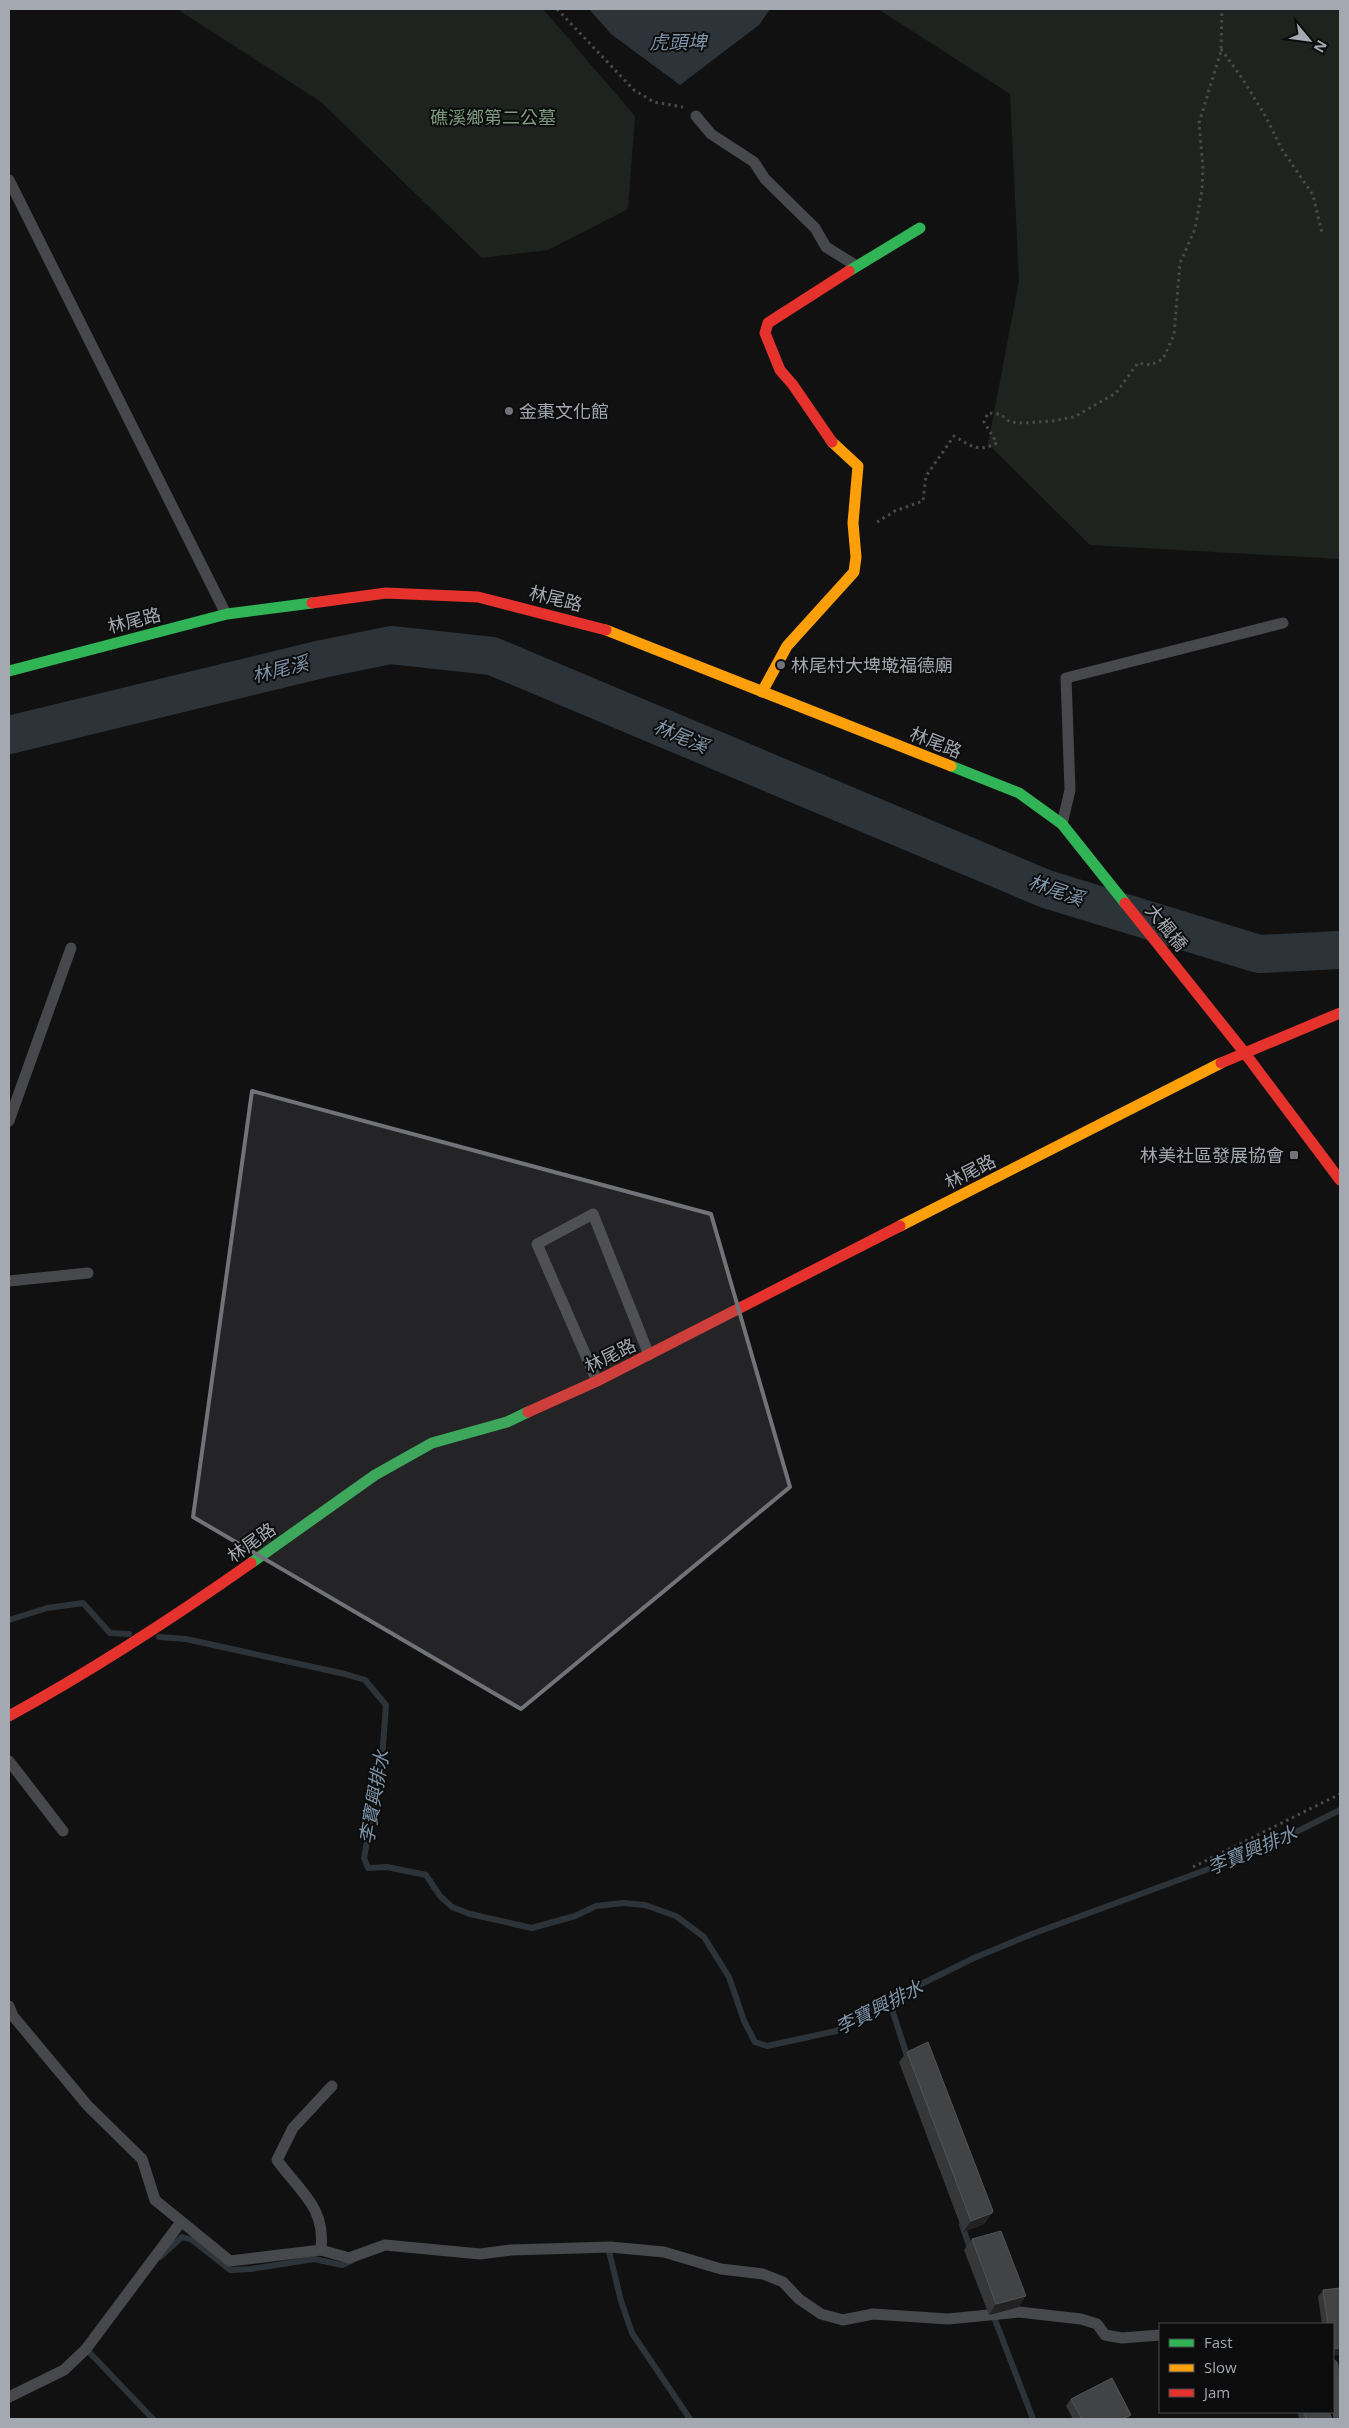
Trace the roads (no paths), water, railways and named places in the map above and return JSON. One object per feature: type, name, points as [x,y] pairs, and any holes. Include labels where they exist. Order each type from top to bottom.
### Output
[{"type":"street","points":[[762,692],[787,646],[854,572],[856,557],[854,514],[858,466],[829,440],[793,385],[780,370],[771,354],[765,333],[768,323],[856,266],[920,228]]},
{"type":"street","name":"林尾路","points":[[9,671],[227,614],[386,593],[478,596],[595,626],[1018,793],[1062,824]]},
{"type":"street","name":"大楓橋","points":[[1062,824],[1244,1052]]},
{"type":"street","name":"林尾路","points":[[9,1716],[51,1693],[183,1611],[375,1475],[432,1443],[507,1422],[597,1381],[1189,1078],[1244,1052],[1340,1013]]},
{"type":"street","points":[[1244,1052],[1340,1180]]},
{"type":"lane","points":[[696,116],[711,134],[754,162],[765,179],[815,228],[826,247],[856,266]]},
{"type":"lane","points":[[9,180],[227,614]]},
{"type":"lane","points":[[1062,824],[1070,790],[1066,678],[1283,623]]},
{"type":"lane","points":[[9,1121],[71,948]]},
{"type":"lane","points":[[597,1381],[537,1244],[593,1214],[649,1355]]},
{"type":"lane","points":[[9,1282],[88,1273]]},
{"type":"lane","points":[[9,1761],[63,1832]]},
{"type":"lane","points":[[9,2006],[13,2016],[88,2106],[142,2159],[155,2200],[230,2261],[321,2250],[349,2258],[385,2245],[480,2254],[511,2250],[601,2247],[664,2252],[721,2269],[763,2274],[783,2282],[799,2299],[821,2314],[843,2320],[873,2314],[948,2319],[1020,2312],[1081,2319],[1097,2324],[1105,2335],[1122,2338],[1159,2335]]},
{"type":"lane","points":[[321,2250],[323,2233],[314,2207],[277,2160],[293,2128],[332,2086]]},
{"type":"lane","points":[[9,2397],[64,2370],[86,2349],[181,2222]]},
{"type":"lane","points":[[1334,2374],[1339,2419]]},
{"type":"water","name":"虎頭埤","points":[[589,9],[770,9],[759,25],[680,85],[611,34]]},
{"type":"waterway","name":"林尾溪","points":[[9,735],[322,659],[391,645],[492,656],[1046,889],[1259,954],[1340,950]]},
{"type":"waterway","name":"李寶興排水","points":[[9,1620],[47,1608],[83,1603],[110,1633],[129,1634]]},
{"type":"waterway","name":"李寶興排水","points":[[159,1637],[186,1639],[365,1680],[386,1705],[382,1759],[364,1858],[368,1868],[387,1867],[426,1875],[440,1896],[452,1907],[470,1914],[532,1928],[575,1916],[596,1906],[623,1903],[645,1905],[676,1916],[704,1937],[729,1977],[744,2021],[755,2042],[767,2046],[836,2031],[889,2000],[974,1958],[1032,1934],[1260,1850],[1340,1810]]},
{"type":"waterway","points":[[889,2000],[908,2059]]},
{"type":"waterway","points":[[962,2225],[971,2251]]},
{"type":"waterway","points":[[160,2257],[182,2237],[192,2240],[230,2270],[251,2269],[314,2259],[342,2265],[353,2260]]},
{"type":"waterway","points":[[608,2247],[621,2301],[632,2333],[690,2419]]},
{"type":"waterway","points":[[992,2312],[1033,2419]]},
{"type":"waterway","points":[[89,2352],[153,2419]]},
{"type":"place","name":"金棗文化館","points":[[509,411]]},
{"type":"place","name":"林尾村大埤墘福德廟","points":[[781,665]]},
{"type":"place","name":"林美社區發展協會","points":[[1294,1155]]},
{"type":"park label","name":"礁溪鄉第二公墓","points":[[493,117]]}]
